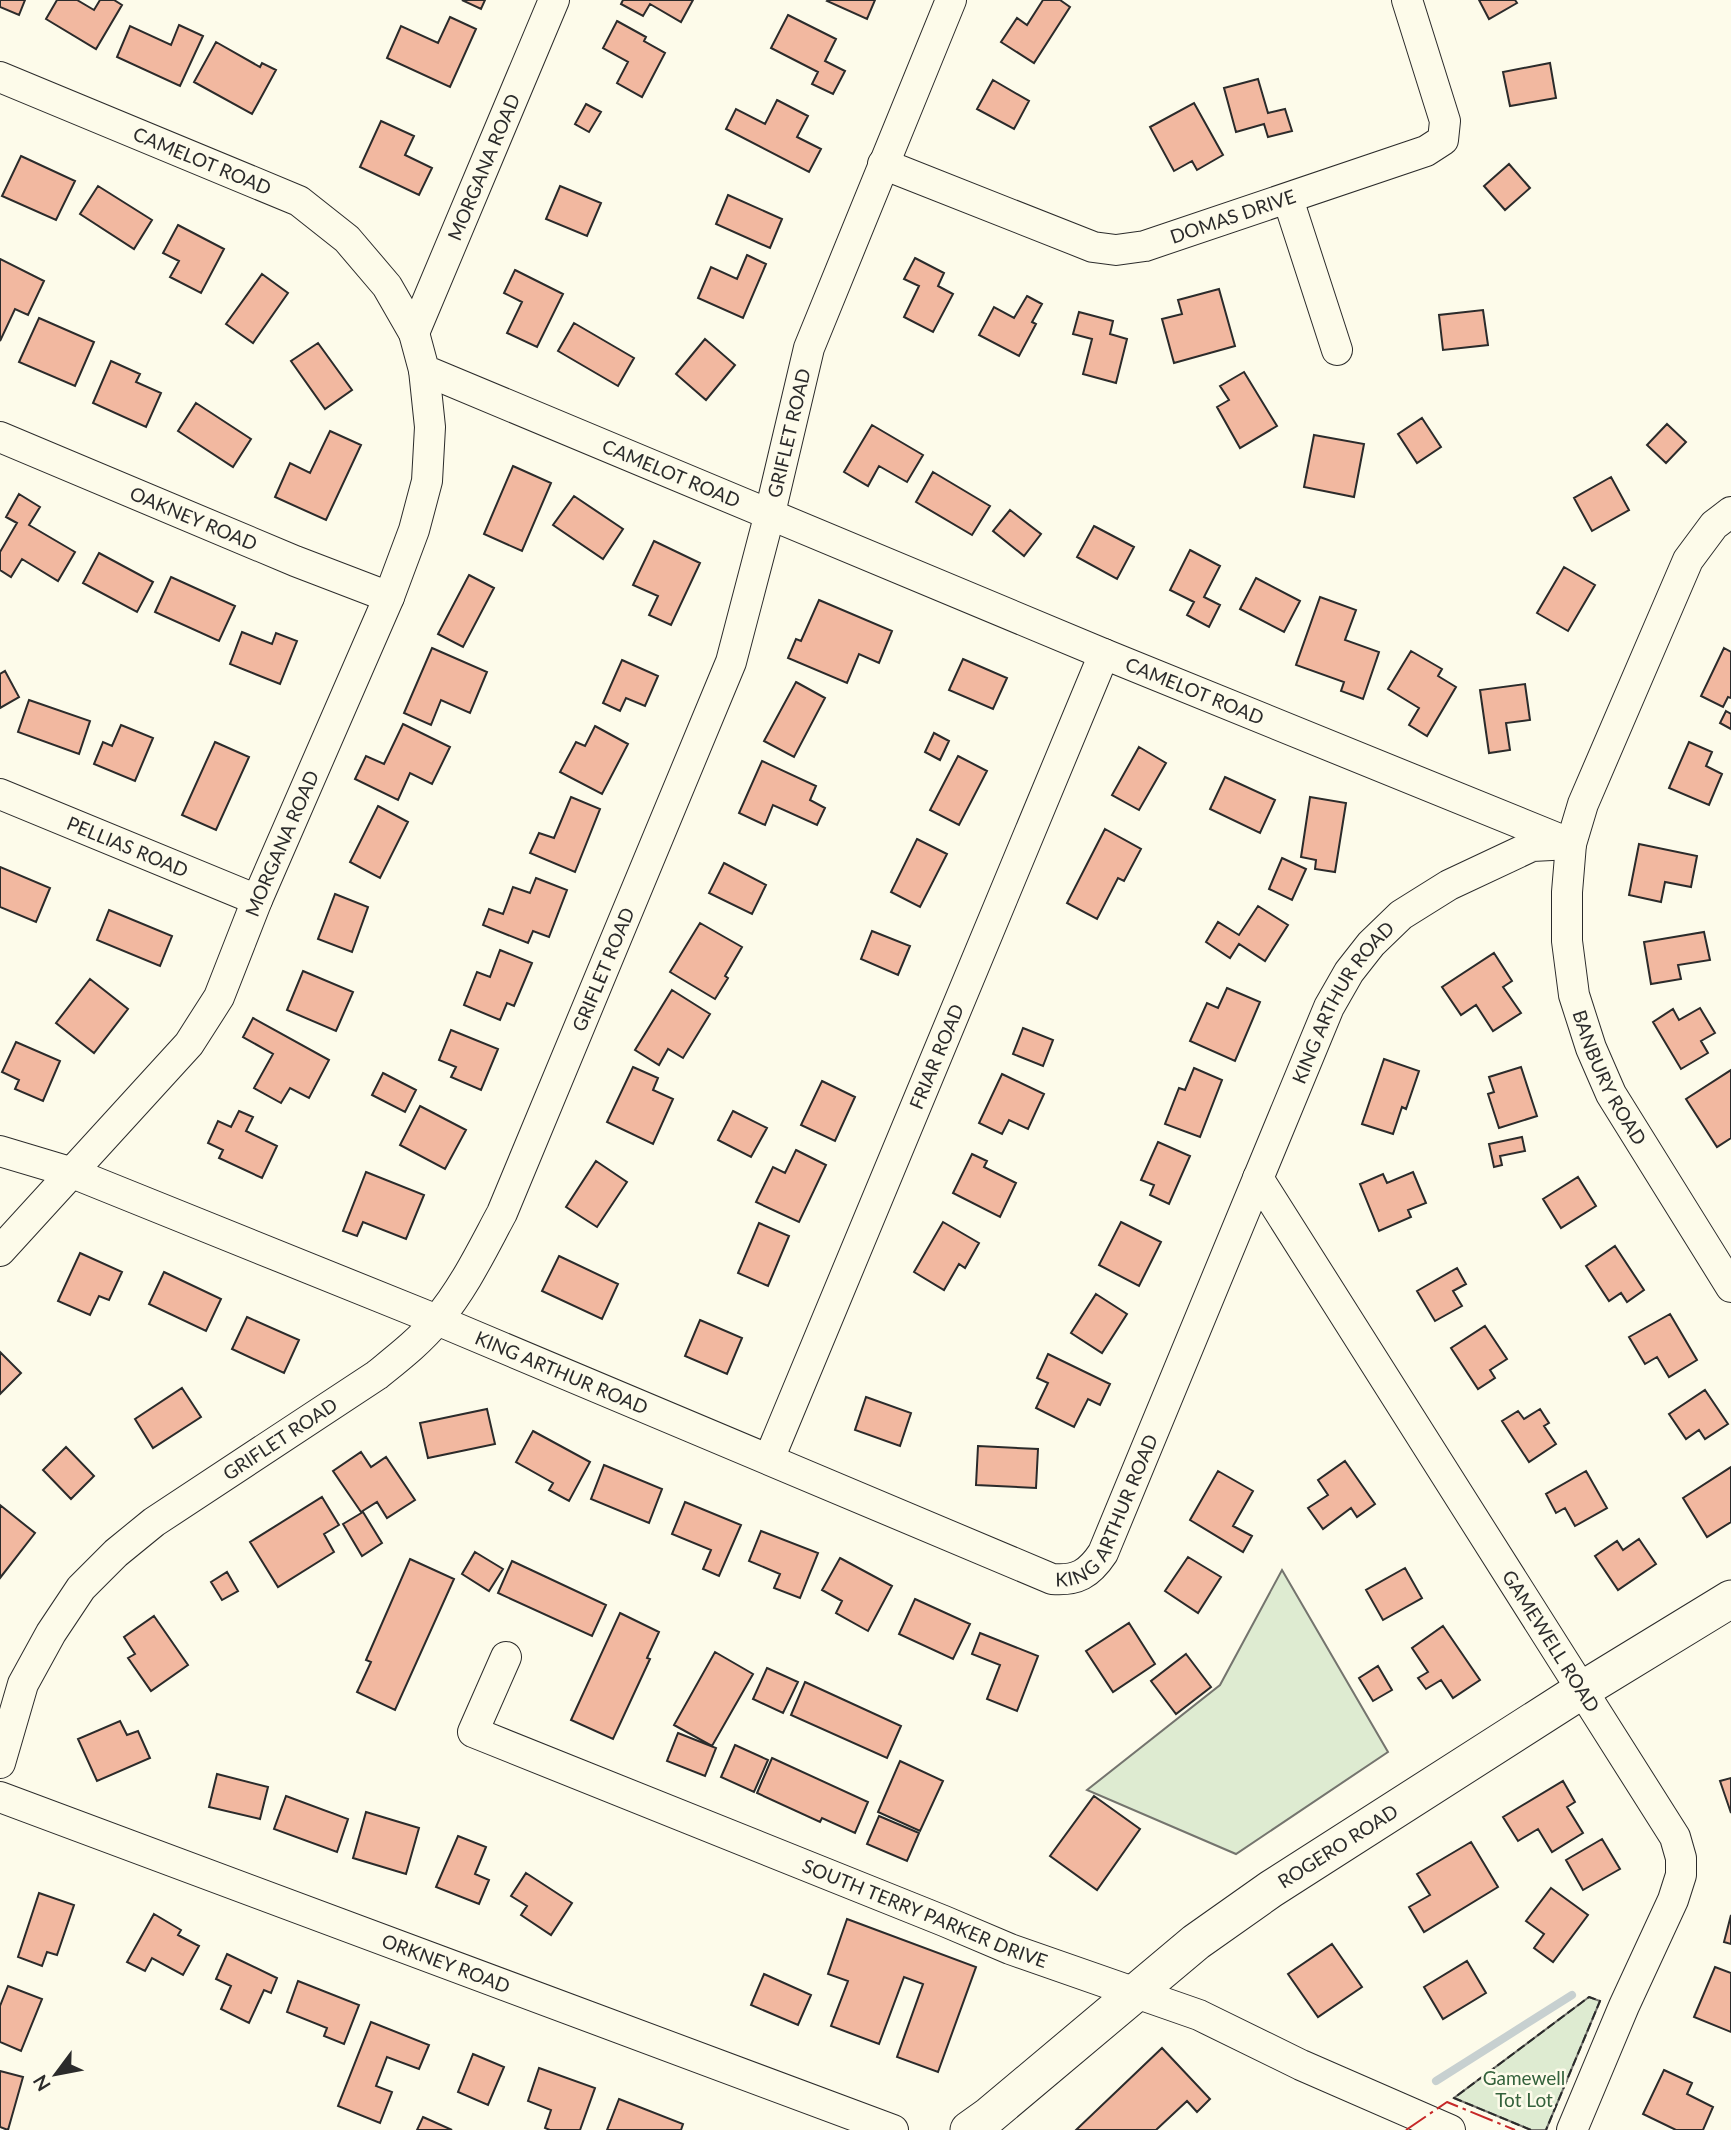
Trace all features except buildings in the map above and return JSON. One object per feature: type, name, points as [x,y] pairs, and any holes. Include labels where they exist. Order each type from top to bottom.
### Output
[{"type":"main road","name":"ROGERO ROAD","points":[[969,2130],[1196,1942],[1271,1889],[1731,1599]]},
{"type":"street","name":"MORGANA ROAD","points":[[414,333],[554,0]]},
{"type":"street","name":"GRIFLET ROAD","points":[[0,1763],[23,1684],[51,1633],[89,1579],[154,1522],[377,1375],[410,1348],[437,1320],[467,1278],[502,1213],[731,662],[809,348],[951,0]]},
{"type":"street","name":"DOMAS DRIVE","points":[[883,164],[1093,247],[1116,250],[1146,246],[1426,151],[1443,140],[1445,121],[1408,0]]},
{"type":"street","name":"CAMELOT ROAD","points":[[0,77],[299,201],[347,239],[387,286],[414,333],[424,370],[1104,654],[1571,844]]},
{"type":"street","points":[[1288,199],[1337,350]]},
{"type":"street","name":"MORGANA ROAD","points":[[0,1251],[189,1044],[219,997],[257,900],[389,597],[414,530],[427,481],[430,427],[424,370]]},
{"type":"street","name":"OAKNEY ROAD","points":[[0,437],[389,597]]},
{"type":"street","points":[[1571,844],[1583,804],[1688,560],[1714,525],[1731,512]]},
{"type":"street","name":"FRIAR ROAD","points":[[769,1459],[1104,654]]},
{"type":"street","name":"PELLIAS ROAD","points":[[0,794],[257,900]]},
{"type":"street","name":"KING ARTHUR ROAD","points":[[0,1151],[70,1172],[437,1320],[1052,1579],[1068,1580],[1084,1574],[1104,1553],[1329,1007],[1349,972],[1371,944],[1401,915],[1459,880],[1532,846],[1571,844]]},
{"type":"street","name":"BANBURY ROAD","points":[[1571,844],[1567,941],[1574,995],[1591,1048],[1611,1094],[1731,1287]]},
{"type":"street","name":"GAMEWELL ROAD","points":[[1258,1178],[1675,1837],[1681,1858],[1681,1875],[1673,1900],[1624,2006],[1572,2130]]},
{"type":"street","name":"SOUTH TERRY PARKER DRIVE","points":[[506,1657],[473,1732],[1010,1949],[1199,2015],[1301,2065],[1450,2130]]},
{"type":"street","name":"ORKNEY ROAD","points":[[0,1797],[893,2130]]},
{"type":"green space","points":[[1282,1570],[1388,1752],[1236,1854],[1087,1790],[1220,1685]]},
{"type":"green space","name":"Gamewell Tot Lot","points":[[1589,1997],[1600,2001],[1546,2130],[1531,2130],[1454,2098]]},
{"type":"waterway","points":[[1436,2081],[1572,1995]]},
{"type":"fence","points":[[1531,2130],[1454,2098],[1589,1997],[1600,2001],[1546,2130]]},
{"type":"power","points":[[1406,2130],[1447,2102],[1515,2130]]}]
